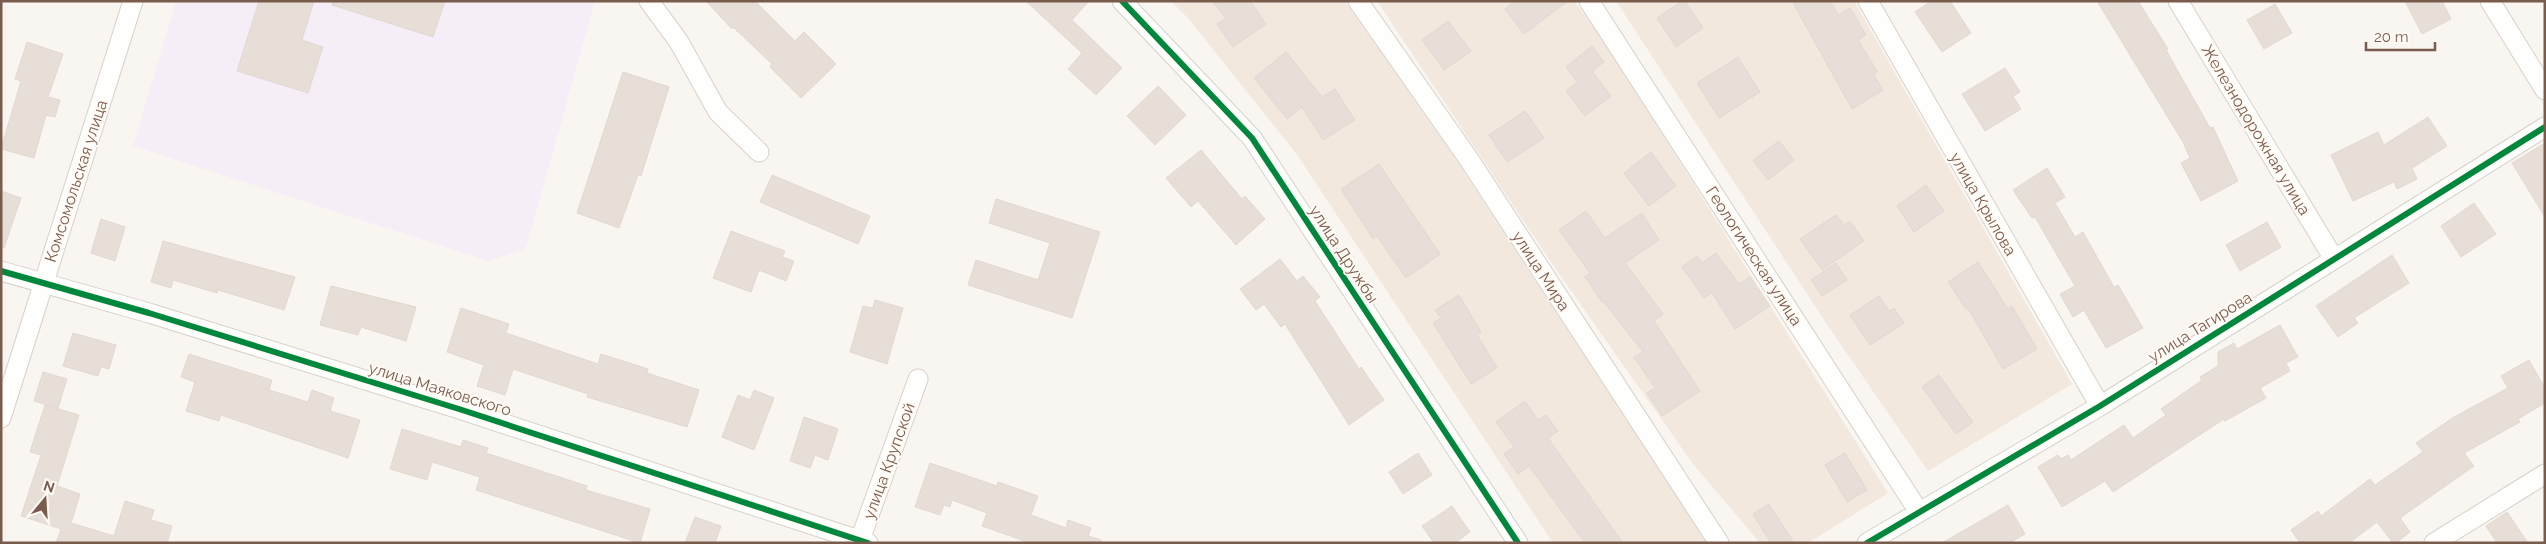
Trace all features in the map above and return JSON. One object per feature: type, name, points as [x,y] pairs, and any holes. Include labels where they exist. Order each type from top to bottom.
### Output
[{"type":"street","name":"Комсомольская улица","points":[[1,418],[133,1]]},
{"type":"street","points":[[649,1],[679,42],[718,112],[759,152]]},
{"type":"street","name":"улица Дружбы","points":[[1122,1],[1252,138],[1518,543]]},
{"type":"street","name":"улица Мира","points":[[1358,1],[1468,158],[1719,543]]},
{"type":"street","name":"Геологическая улица","points":[[1589,1],[1919,512]]},
{"type":"street","name":"улица Крылова","points":[[1868,1],[2100,406]]},
{"type":"street","name":"Железнодорожная улица","points":[[2178,1],[2334,259]]},
{"type":"street","points":[[2490,1],[2545,90]]},
{"type":"street","name":"улица Тагирова","points":[[1867,543],[2100,406],[2545,128]]},
{"type":"street","name":"улица Маяковского","points":[[1,271],[43,285],[149,313],[459,409],[862,542]]},
{"type":"street","name":"улица Крупской","points":[[862,542],[918,379]]},
{"type":"street","points":[[2434,543],[2545,474]]},
{"type":"shaded area","points":[[176,1],[595,1],[526,248],[488,261],[133,146]]},
{"type":"shaded area","points":[[1171,1],[1345,1],[1453,155],[1707,543],[1553,543],[1298,156],[1188,18]]},
{"type":"shaded area","points":[[1377,1],[1574,1],[1596,29],[1888,493],[1808,543],[1760,543],[1693,464],[1557,271]]},
{"type":"shaded area","points":[[1616,1],[1854,1],[2072,384],[1928,471],[1828,326]]},
{"type":"building","points":[[259,1],[314,1],[302,40],[323,47],[308,93],[237,71]]},
{"type":"building","points":[[333,1],[445,1],[433,37],[332,5]]},
{"type":"building","points":[[706,1],[755,1],[795,41],[804,32],[836,64],[801,98],[770,67],[772,64],[733,27],[732,29]]},
{"type":"building","points":[[1026,1],[1089,1],[1072,20],[1122,68],[1096,95],[1068,69],[1082,53]]},
{"type":"building","points":[[1212,1],[1250,1],[1266,24],[1233,47],[1217,24],[1226,18]]},
{"type":"building","points":[[1515,1],[1568,1],[1524,34],[1505,9]]},
{"type":"building","points":[[1682,1],[1685,1],[1703,28],[1676,47],[1657,18]]},
{"type":"building","points":[[1792,1],[1830,1],[1838,15],[1850,8],[1866,35],[1858,40],[1877,71],[1874,75],[1883,90],[1852,109]]},
{"type":"building","points":[[1931,1],[1950,1],[1971,33],[1942,52],[1915,12]]},
{"type":"building","points":[[2097,1],[2138,1],[2168,49],[2166,50],[2210,128],[2213,127],[2238,181],[2201,201],[2181,163],[2190,158],[2183,142]]},
{"type":"building","points":[[2405,1],[2442,1],[2451,19],[2422,34]]},
{"type":"building","points":[[2275,4],[2292,33],[2264,49],[2247,20]]},
{"type":"building","points":[[1448,21],[1471,51],[1444,70],[1422,40]]},
{"type":"building","points":[[27,42],[63,54],[48,97],[60,100],[55,117],[46,115],[34,158],[1,149],[21,81],[15,79]]},
{"type":"building","points":[[1592,46],[1604,62],[1592,71],[1611,96],[1585,116],[1566,91],[1577,82],[1566,67]]},
{"type":"building","points":[[1286,52],[1322,97],[1335,89],[1355,120],[1323,140],[1302,107],[1287,119],[1254,78]]},
{"type":"building","points":[[1738,57],[1760,92],[1719,118],[1697,83]]},
{"type":"building","points":[[2005,68],[2020,92],[2013,96],[2021,109],[1985,131],[1962,94]]},
{"type":"building","points":[[623,72],[669,87],[641,176],[638,175],[619,228],[577,213]]},
{"type":"building","points":[[1158,86],[1186,115],[1155,145],[1127,116]]},
{"type":"building","points":[[1525,111],[1544,138],[1507,162],[1489,135]]},
{"type":"building","points":[[2428,117],[2447,146],[2412,168],[2417,179],[2397,189],[2394,182],[2353,201],[2331,155],[2378,132],[2384,145]]},
{"type":"building","points":[[1779,141],[1794,160],[1768,180],[1753,160]]},
{"type":"building","points":[[2545,143],[2545,217],[2512,163]]},
{"type":"building","points":[[1201,150],[1242,199],[1245,196],[1265,219],[1236,245],[1198,201],[1191,207],[1166,178]]},
{"type":"building","points":[[1651,152],[1676,186],[1649,206],[1624,173]]},
{"type":"building","points":[[1379,164],[1440,254],[1406,278],[1377,236],[1373,239],[1341,189]]},
{"type":"building","points":[[2047,168],[2065,197],[2055,203],[2075,237],[2083,232],[2114,287],[2118,285],[2143,328],[2106,348],[2084,310],[2073,317],[2060,294],[2075,286],[2035,217],[2032,218],[2013,190]]},
{"type":"building","points":[[772,175],[870,216],[858,244],[760,202]]},
{"type":"building","points":[[1926,185],[1944,211],[1914,232],[1897,206]]},
{"type":"building","points":[[1,191],[21,198],[4,248],[1,247]]},
{"type":"building","points":[[996,199],[1100,232],[1072,318],[968,285],[976,260],[1038,280],[1050,243],[989,223]]},
{"type":"building","points":[[2474,203],[2496,234],[2461,257],[2441,226]]},
{"type":"building","points":[[1586,211],[1605,238],[1642,213],[1659,240],[1625,263],[1663,314],[1654,321],[1700,391],[1662,416],[1647,393],[1655,388],[1634,357],[1643,352],[1602,302],[1585,277],[1590,273],[1559,230]]},
{"type":"building","points":[[1836,215],[1844,225],[1850,221],[1864,241],[1822,270],[1800,239]]},
{"type":"building","points":[[101,219],[125,227],[115,261],[91,253]]},
{"type":"building","points":[[2267,222],[2281,247],[2240,271],[2226,245]]},
{"type":"building","points":[[731,231],[785,251],[782,257],[794,261],[786,281],[759,270],[751,292],[713,278]]},
{"type":"building","points":[[163,241],[295,277],[284,310],[218,290],[217,293],[173,280],[171,288],[151,282]]},
{"type":"building","points":[[1716,253],[1739,284],[1750,277],[1770,306],[1735,329],[1712,293],[1704,298],[1682,267],[1697,256],[1702,263]]},
{"type":"building","points":[[2392,255],[2409,283],[2354,318],[2358,323],[2338,337],[2316,306]]},
{"type":"building","points":[[1280,259],[1297,281],[1303,276],[1320,297],[1315,301],[1359,369],[1361,367],[1384,400],[1349,425],[1285,324],[1281,327],[1264,304],[1256,310],[1240,289]]},
{"type":"building","points":[[1978,262],[2008,309],[2012,306],[2037,349],[2003,369],[1968,308],[1966,309],[1948,282]]},
{"type":"building","points":[[1836,263],[1847,280],[1822,296],[1811,280]]},
{"type":"building","points":[[331,286],[416,307],[406,341],[361,327],[358,335],[320,325]]},
{"type":"building","points":[[1459,295],[1481,332],[1477,335],[1497,368],[1471,384],[1433,323],[1441,318],[1435,310]]},
{"type":"building","points":[[1879,296],[1889,311],[1894,308],[1904,323],[1870,345],[1850,315]]},
{"type":"building","points":[[875,300],[903,308],[887,364],[850,352],[863,306],[873,308]]},
{"type":"building","points":[[461,308],[509,324],[506,333],[598,364],[601,354],[648,369],[647,373],[699,390],[687,427],[587,397],[588,394],[513,369],[505,395],[477,386],[484,365],[447,352]]},
{"type":"building","points":[[2280,325],[2298,357],[2286,363],[2290,371],[2260,388],[2266,398],[2225,421],[2224,419],[2113,492],[2105,481],[2062,507],[2038,467],[2058,455],[2061,459],[2068,455],[2071,460],[2124,425],[2133,438],[2166,415],[2161,409],[2202,380],[2200,377],[2218,366],[2218,352],[2234,343],[2237,349]]},
{"type":"building","points":[[73,333],[116,345],[109,369],[101,367],[98,376],[63,366]]},
{"type":"building","points":[[189,354],[272,380],[269,390],[308,402],[312,390],[334,398],[330,411],[360,420],[348,458],[221,415],[219,421],[186,411],[195,382],[181,377]]},
{"type":"building","points":[[2529,360],[2545,388],[2545,403],[2518,419],[2520,422],[2464,453],[2474,466],[2400,518],[2410,532],[2396,543],[2393,543],[2377,522],[2349,543],[2300,543],[2291,530],[2318,511],[2321,516],[2370,479],[2375,485],[2423,452],[2416,443],[2454,417],[2508,388],[2501,376]]},
{"type":"building","points":[[43,372],[67,379],[58,408],[34,401]]},
{"type":"building","points":[[1939,375],[1973,422],[1956,434],[1922,387]]},
{"type":"building","points":[[754,390],[774,398],[754,450],[722,437],[738,395],[750,400]]},
{"type":"building","points":[[1525,401],[1538,420],[1546,415],[1558,431],[1548,438],[1623,543],[1585,543],[1529,466],[1518,474],[1504,454],[1514,447],[1496,422]]},
{"type":"building","points":[[45,405],[79,415],[57,486],[80,494],[71,523],[114,536],[125,501],[154,510],[151,520],[172,526],[167,543],[56,543],[61,529],[21,516],[41,455],[30,452]]},
{"type":"building","points":[[804,417],[838,429],[828,460],[815,455],[810,468],[790,461]]},
{"type":"building","points":[[402,429],[461,447],[463,440],[488,448],[486,453],[587,486],[586,490],[650,509],[640,543],[476,490],[480,477],[432,462],[427,480],[390,469]]},
{"type":"building","points":[[1418,453],[1432,475],[1403,494],[1389,472]]},
{"type":"building","points":[[1845,453],[1867,490],[1847,502],[1825,465]]},
{"type":"building","points":[[930,463],[997,486],[998,482],[1038,496],[1031,515],[1066,528],[1068,520],[1091,528],[1088,536],[1101,540],[1101,543],[1030,543],[982,526],[987,513],[952,500],[950,507],[944,505],[940,515],[915,507]]},
{"type":"building","points":[[1769,504],[1794,543],[1771,543],[1753,514]]},
{"type":"building","points":[[2008,505],[2025,534],[2009,543],[1942,543]]},
{"type":"building","points":[[1452,506],[1470,532],[1455,543],[1434,543],[1422,526]]},
{"type":"building","points":[[2507,512],[2528,543],[2497,543],[2486,526]]},
{"type":"building","points":[[695,517],[721,526],[715,543],[685,543]]},
{"type":"cycle path","points":[[1122,1],[1252,138],[1518,543]]},
{"type":"cycle path","points":[[1867,543],[2100,406],[2545,127]]},
{"type":"cycle path","points":[[1,271],[149,313],[459,409],[868,543]]}]
